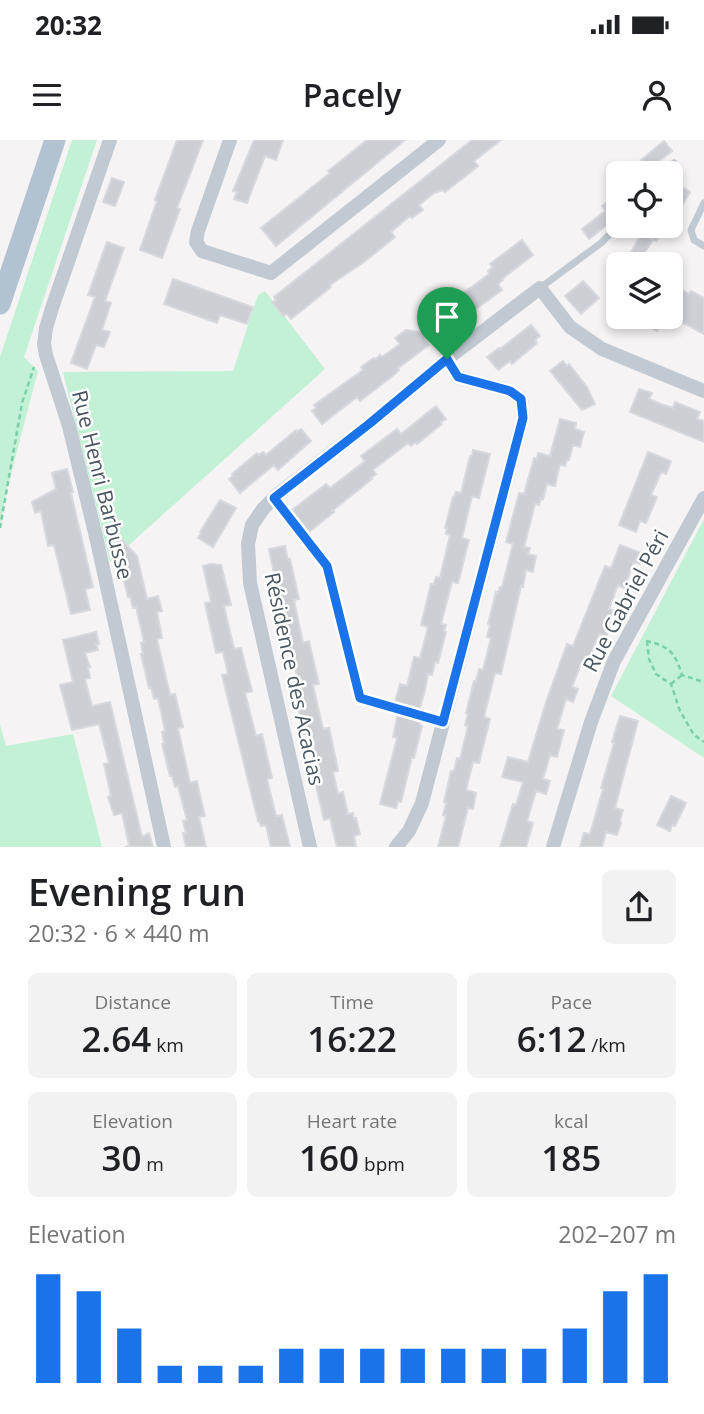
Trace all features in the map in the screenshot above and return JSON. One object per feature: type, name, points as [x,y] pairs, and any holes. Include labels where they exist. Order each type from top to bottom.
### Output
[{"type":"main road","points":[[0,304],[55,140]]},
{"type":"street","name":"Rue Henri Barbusse","points":[[110,140],[46,328],[44,344],[69,426],[97,541],[164,847]]},
{"type":"street","points":[[230,140],[196,242],[202,251],[271,273],[439,140]]},
{"type":"street","points":[[540,288],[570,327],[602,349],[704,391]]},
{"type":"street","name":"Résidence des Acacias","points":[[310,847],[250,583],[248,544],[252,524],[274,498],[540,288]]},
{"type":"street","points":[[397,847],[409,831],[422,803],[523,418],[521,399],[510,391],[458,377],[447,359]]},
{"type":"street","name":"Rue Gabriel Péri","points":[[552,847],[591,722],[614,661],[704,498]]},
{"type":"lane","points":[[704,203],[691,230],[694,240],[704,246]]},
{"type":"lane","name":"Résidence des Acacias","points":[[540,288],[606,238]]},
{"type":"path","points":[[0,528],[22,403],[36,363],[47,355]]},
{"type":"path","points":[[274,498],[327,566],[360,698],[443,722]]},
{"type":"path","points":[[682,675],[678,660],[667,647],[647,641],[649,659],[656,674],[671,684],[680,711],[694,735],[704,742]]},
{"type":"path","points":[[682,675],[704,682]]},
{"type":"path","points":[[671,684],[682,675]]},
{"type":"green space","points":[[72,140],[97,140],[24,357],[38,371],[6,493],[0,528],[0,357]]},
{"type":"green space","points":[[265,291],[325,369],[110,562],[63,372],[233,371],[258,295]]},
{"type":"green space","points":[[704,519],[704,758],[611,696]]},
{"type":"green space","points":[[0,724],[6,746],[73,734],[102,847],[0,847]]},
{"type":"building","points":[[177,140],[203,140],[177,208],[180,209],[162,258],[140,250]]},
{"type":"building","points":[[254,140],[283,140],[276,160],[265,156],[247,203],[234,199],[237,192],[233,191]]},
{"type":"building","points":[[367,140],[405,140],[276,246],[261,228]]},
{"type":"building","points":[[472,140],[501,140],[474,161],[478,166],[467,175],[445,192],[443,190],[434,193],[419,205],[423,210],[412,218],[410,216],[391,232],[395,237],[330,285],[331,287],[291,319],[287,314],[283,316],[272,302],[276,300],[274,297]]},
{"type":"building","points":[[664,141],[672,151],[659,161],[641,160]]},
{"type":"building","points":[[112,178],[124,182],[115,206],[103,202]]},
{"type":"building","points":[[683,188],[690,192],[683,204]]},
{"type":"building","points":[[606,212],[606,226],[589,239],[582,229]]},
{"type":"building","points":[[639,238],[653,240],[645,252],[631,252]]},
{"type":"building","points":[[522,240],[533,255],[502,279],[498,284],[502,290],[465,317],[461,312],[456,317],[454,315],[430,333],[418,318],[443,300],[445,303],[451,298],[453,301],[489,274],[488,271],[493,267],[490,264]]},
{"type":"building","points":[[107,242],[124,248],[105,301],[111,303],[102,330],[110,332],[104,347],[96,345],[87,369],[71,363],[95,297],[88,295]]},
{"type":"building","points":[[173,279],[253,307],[247,324],[220,315],[217,323],[164,304]]},
{"type":"building","points":[[583,281],[599,298],[581,314],[565,296]]},
{"type":"building","points":[[683,290],[689,294],[691,291],[704,298],[704,334],[683,323]]},
{"type":"building","points":[[531,325],[540,336],[535,340],[537,343],[512,364],[510,361],[498,370],[487,357]]},
{"type":"building","points":[[406,330],[433,334],[425,339],[429,345],[360,401],[357,397],[322,424],[312,411],[316,408],[314,405],[363,370],[361,367],[400,344],[395,338]]},
{"type":"building","points":[[563,361],[567,366],[569,364],[587,387],[595,404],[582,410],[550,371]]},
{"type":"building","points":[[639,389],[652,393],[649,399],[661,404],[673,408],[675,402],[700,412],[697,419],[704,421],[704,442],[630,412]]},
{"type":"building","points":[[436,406],[446,419],[442,424],[417,444],[416,442],[411,446],[408,443],[373,470],[376,474],[372,479],[309,532],[292,510],[326,484],[330,488],[365,461],[361,456],[397,429],[401,434]]},
{"type":"building","points":[[560,419],[576,423],[575,429],[584,432],[580,447],[573,445],[565,466],[560,464],[555,486],[547,484],[543,499],[541,498],[539,505],[535,504],[524,547],[530,548],[528,554],[536,556],[533,572],[526,570],[501,674],[495,673],[484,717],[490,719],[479,763],[473,762],[466,790],[476,793],[473,809],[468,808],[458,847],[438,847],[446,816],[443,815],[444,802],[451,771],[454,771],[457,758],[460,759],[468,726],[465,725],[466,713],[474,681],[479,669],[483,670],[491,638],[487,637],[488,624],[496,592],[502,587],[513,544],[506,542],[519,493],[524,494],[534,458],[537,459],[538,453],[550,456]]},
{"type":"building","points":[[301,429],[311,441],[278,470],[274,465],[240,493],[229,479],[232,474],[257,453],[259,455],[263,452],[266,455],[296,430],[297,432]]},
{"type":"building","points":[[473,450],[490,454],[479,498],[472,496],[462,538],[469,540],[458,583],[452,582],[441,624],[446,625],[446,632],[438,663],[435,662],[432,675],[428,674],[417,718],[422,719],[422,726],[401,802],[398,801],[396,808],[380,804],[397,738],[393,737],[399,708],[394,706],[400,684],[407,686],[414,657],[420,658],[428,627],[421,625],[431,584],[434,584],[436,577],[440,578],[450,535],[446,534],[445,528],[453,497],[456,492],[461,493]]},
{"type":"building","points":[[648,452],[671,461],[666,474],[661,472],[651,495],[657,497],[646,523],[640,521],[636,532],[619,525]]},
{"type":"building","points":[[67,469],[93,587],[85,589],[90,610],[71,614],[54,545],[48,546],[41,511],[35,513],[32,502],[56,489],[52,473]]},
{"type":"building","points":[[220,500],[236,508],[213,547],[198,538]]},
{"type":"building","points":[[115,532],[137,556],[147,599],[158,596],[162,611],[157,612],[162,638],[157,639],[170,695],[175,694],[183,727],[178,728],[190,783],[197,781],[205,816],[199,817],[206,847],[186,847],[183,821],[187,820],[178,786],[175,787],[170,776],[162,744],[162,732],[165,731],[158,698],[154,699],[151,687],[149,688],[141,654],[141,643],[144,642],[136,607],[133,608],[130,596],[128,597]]},
{"type":"building","points":[[620,545],[644,554],[640,564],[634,562],[624,588],[618,585],[609,609],[616,611],[606,637],[599,634],[586,667],[581,664],[572,687],[578,689],[573,702],[566,699],[557,729],[564,730],[557,757],[550,755],[543,779],[550,781],[546,794],[536,791],[527,821],[533,823],[526,847],[500,847],[523,782],[502,777],[508,757],[528,762],[567,644],[573,646],[605,566],[611,568]]},
{"type":"building","points":[[285,546],[299,599],[294,600],[303,643],[309,641],[319,684],[313,685],[323,729],[329,728],[337,765],[338,771],[333,772],[338,794],[343,792],[348,814],[353,813],[354,819],[356,818],[360,834],[354,836],[356,847],[337,847],[330,818],[324,820],[314,777],[320,775],[311,732],[304,734],[292,683],[298,681],[295,667],[290,646],[284,647],[275,604],[280,603],[269,549]]},
{"type":"building","points":[[221,565],[231,605],[224,606],[234,649],[241,648],[252,691],[245,693],[256,736],[262,734],[272,778],[267,779],[276,816],[282,815],[290,847],[271,847],[266,825],[261,826],[258,821],[222,675],[228,674],[223,652],[216,653],[205,603],[211,602],[203,566]]},
{"type":"building","points":[[96,632],[98,650],[85,653],[90,667],[90,678],[85,679],[92,706],[110,702],[142,837],[149,833],[153,847],[126,847],[129,845],[122,813],[114,815],[108,797],[111,796],[104,764],[109,763],[99,724],[72,730],[60,685],[73,682],[63,640]]},
{"type":"building","points":[[620,716],[638,721],[615,808],[623,810],[621,823],[617,835],[606,832],[602,847],[580,847],[584,833],[590,834]]},
{"type":"building","points":[[671,796],[686,803],[670,831],[657,825]]},
{"type":"route","points":[[447,359],[458,377],[510,391],[521,399],[523,418],[443,722],[360,698],[327,566],[274,498],[447,359]]}]
